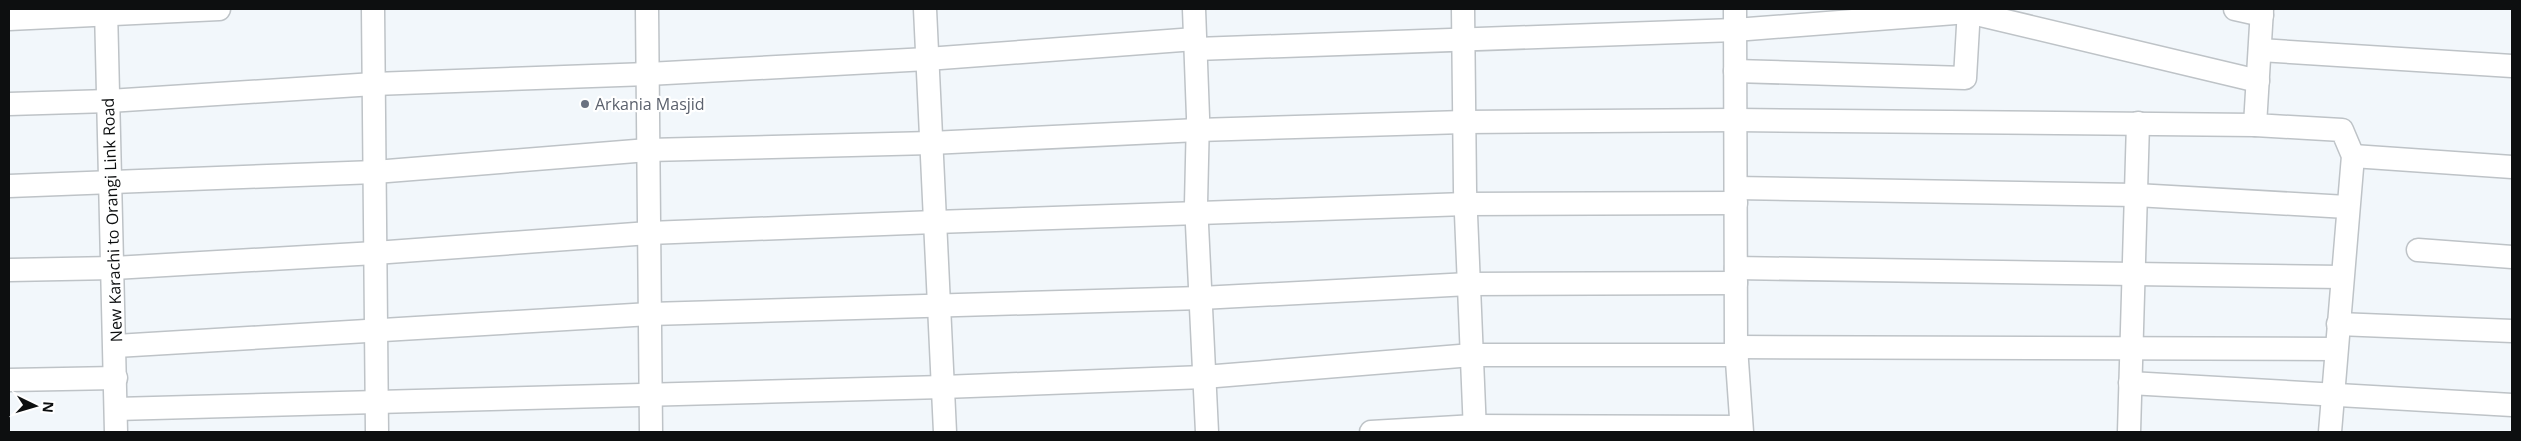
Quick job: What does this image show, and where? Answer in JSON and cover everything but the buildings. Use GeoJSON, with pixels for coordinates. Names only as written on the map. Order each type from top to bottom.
{"type":"FeatureCollection","features":[{"type":"Feature","properties":{"kind":"street"},"geometry":{"type":"LineString","coordinates":[[9,19],[106,11],[219,9]]}},
{"type":"Feature","properties":{"kind":"street"},"geometry":{"type":"LineString","coordinates":[[373,9],[377,432]]}},
{"type":"Feature","properties":{"kind":"street"},"geometry":{"type":"LineString","coordinates":[[647,9],[651,432]]}},
{"type":"Feature","properties":{"kind":"street"},"geometry":{"type":"LineString","coordinates":[[925,9],[945,432]]}},
{"type":"Feature","properties":{"kind":"street"},"geometry":{"type":"LineString","coordinates":[[1194,9],[1198,130],[1196,214],[1207,432]]}},
{"type":"Feature","properties":{"kind":"street"},"geometry":{"type":"LineString","coordinates":[[1463,9],[1466,204],[1475,429]]}},
{"type":"Feature","properties":{"kind":"street"},"geometry":{"type":"LineString","coordinates":[[2235,9],[2262,12],[2255,125]]}},
{"type":"Feature","properties":{"kind":"street"},"geometry":{"type":"LineString","coordinates":[[1736,71],[1965,78],[1968,10]]}},
{"type":"Feature","properties":{"kind":"street"},"geometry":{"type":"LineString","coordinates":[[9,104],[374,84],[648,74],[1195,44],[1464,38],[1735,19],[1968,10],[2258,81]]}},
{"type":"Feature","properties":{"kind":"street","name":"New Karachi to Orangi Link Road"},"geometry":{"type":"LineString","coordinates":[[106,11],[116,346],[116,432]]}},
{"type":"Feature","properties":{"kind":"street"},"geometry":{"type":"LineString","coordinates":[[1372,432],[1475,429],[1741,430],[1737,351],[1735,19]]}},
{"type":"Feature","properties":{"kind":"street"},"geometry":{"type":"LineString","coordinates":[[2260,50],[2512,66]]}},
{"type":"Feature","properties":{"kind":"street"},"geometry":{"type":"LineString","coordinates":[[9,186],[375,172],[648,150],[931,143],[1198,130],[1464,122],[1736,120],[2255,125],[2342,130],[2353,156],[2347,207],[2330,432]]}},
{"type":"Feature","properties":{"kind":"street"},"geometry":{"type":"LineString","coordinates":[[2129,432],[2138,124]]}},
{"type":"Feature","properties":{"kind":"street"},"geometry":{"type":"LineString","coordinates":[[2353,156],[2512,167]]}},
{"type":"Feature","properties":{"kind":"street"},"geometry":{"type":"LineString","coordinates":[[9,270],[114,268],[375,253],[649,233],[1736,196],[2136,195],[2347,207]]}},
{"type":"Feature","properties":{"kind":"street"},"geometry":{"type":"LineString","coordinates":[[2418,250],[2512,257]]}},
{"type":"Feature","properties":{"kind":"street"},"geometry":{"type":"LineString","coordinates":[[116,346],[376,332],[650,314],[1200,298],[1469,284],[1736,275],[2133,274],[2342,277]]}},
{"type":"Feature","properties":{"kind":"street"},"geometry":{"type":"LineString","coordinates":[[2338,324],[2512,331]]}},
{"type":"Feature","properties":{"kind":"street"},"geometry":{"type":"LineString","coordinates":[[116,409],[377,404],[1204,377],[1472,355],[2131,348],[2336,350]]}},
{"type":"Feature","properties":{"kind":"street"},"geometry":{"type":"LineString","coordinates":[[9,380],[116,378]]}},
{"type":"Feature","properties":{"kind":"street"},"geometry":{"type":"LineString","coordinates":[[2130,383],[2512,406]]}},
{"type":"Feature","properties":{"kind":"place","name":"Arkania Masjid"},"geometry":{"type":"Point","coordinates":[585,104]}}]}
